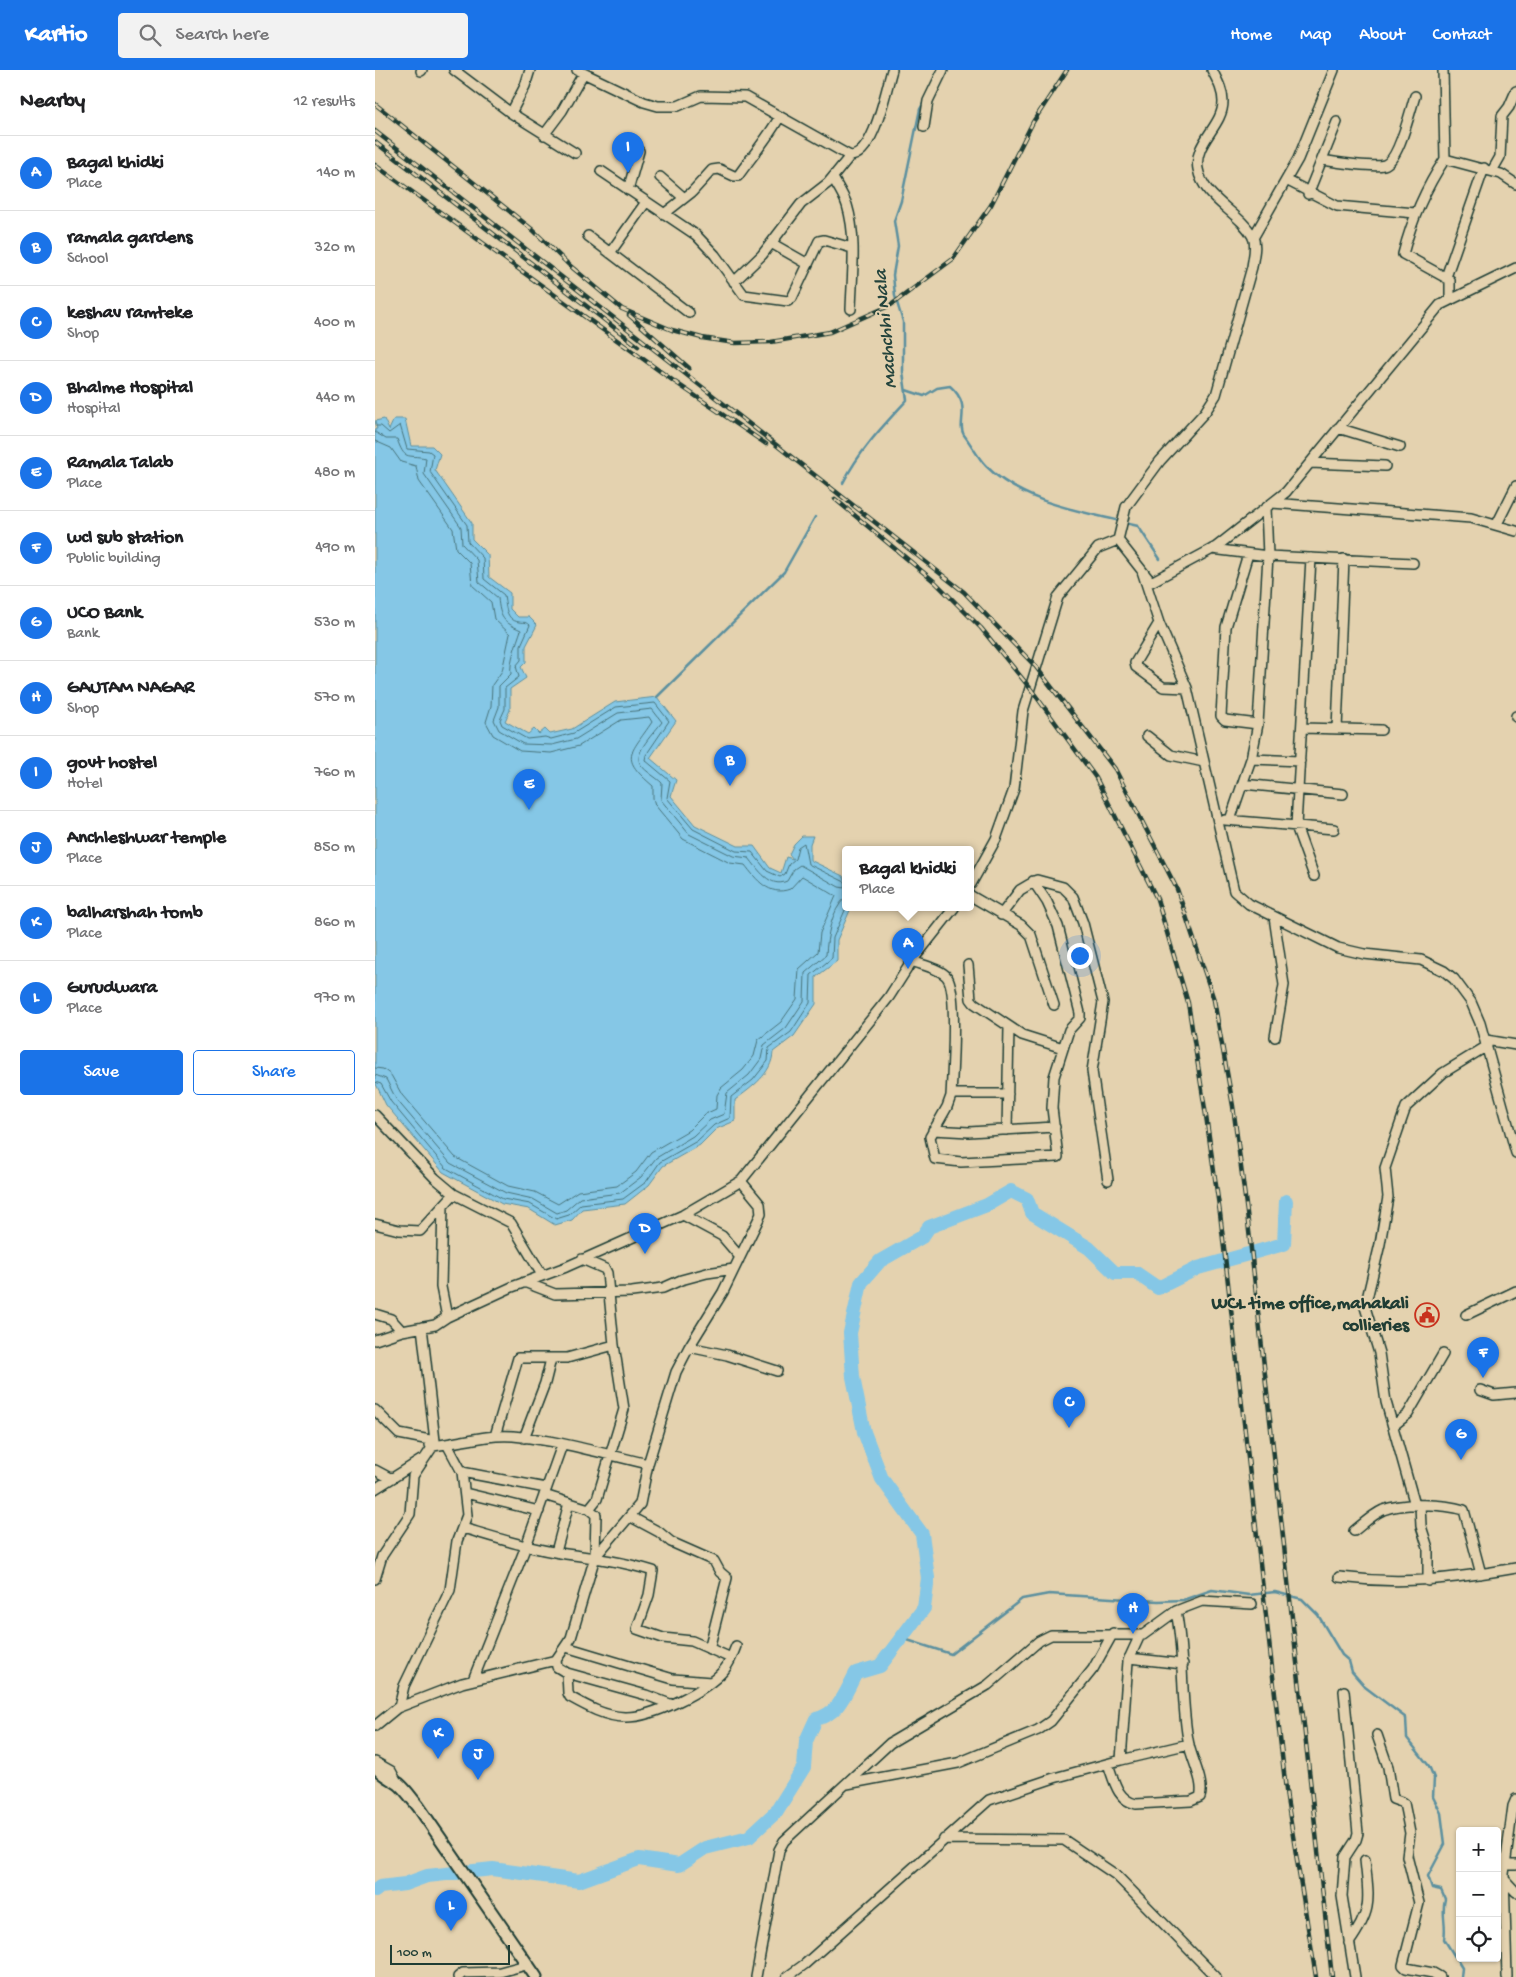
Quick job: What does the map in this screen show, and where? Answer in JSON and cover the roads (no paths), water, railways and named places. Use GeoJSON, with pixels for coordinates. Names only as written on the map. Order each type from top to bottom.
{"type":"FeatureCollection","features":[{"type":"Feature","properties":{"kind":"main road"},"geometry":{"type":"LineString","coordinates":[[376,1765],[385,1778],[398,1784],[436,1832],[487,1905],[528,1970],[537,1977]]}},
{"type":"Feature","properties":{"kind":"street"},"geometry":{"type":"LineString","coordinates":[[454,70],[511,113],[575,153]]}},
{"type":"Feature","properties":{"kind":"street"},"geometry":{"type":"LineString","coordinates":[[511,113],[525,86],[529,70]]}},
{"type":"Feature","properties":{"kind":"street"},"geometry":{"type":"LineString","coordinates":[[734,282],[771,243],[805,199],[833,178],[851,156],[860,154],[865,149],[873,134],[891,70]]}},
{"type":"Feature","properties":{"kind":"street"},"geometry":{"type":"LineString","coordinates":[[925,127],[928,101],[943,70]]}},
{"type":"Feature","properties":{"kind":"street"},"geometry":{"type":"LineString","coordinates":[[1212,70],[1222,90],[1222,111],[1203,145],[1198,169],[1201,179],[1216,199],[1253,238],[1255,250],[1252,267],[1216,395],[1205,412],[1160,462],[1126,507],[1119,540],[1151,582],[1212,549],[1286,492],[1440,305],[1516,268]]}},
{"type":"Feature","properties":{"kind":"street"},"geometry":{"type":"LineString","coordinates":[[1253,238],[1298,159],[1334,70]]}},
{"type":"Feature","properties":{"kind":"street"},"geometry":{"type":"LineString","coordinates":[[1443,70],[1445,159],[1429,184],[1415,213],[1403,254],[1450,280],[1451,300]]}},
{"type":"Feature","properties":{"kind":"street"},"geometry":{"type":"LineString","coordinates":[[544,135],[562,112],[580,72],[651,104],[671,107],[697,97],[736,96],[750,99],[779,118],[851,156]]}},
{"type":"Feature","properties":{"kind":"street"},"geometry":{"type":"LineString","coordinates":[[1446,278],[1488,170],[1500,157],[1503,116],[1509,108],[1516,91]]}},
{"type":"Feature","properties":{"kind":"street"},"geometry":{"type":"LineString","coordinates":[[1322,160],[1379,166],[1390,162],[1397,152],[1415,96]]}},
{"type":"Feature","properties":{"kind":"street"},"geometry":{"type":"LineString","coordinates":[[664,214],[683,197],[692,192],[715,169],[738,176],[757,149],[765,142],[779,118]]}},
{"type":"Feature","properties":{"kind":"street"},"geometry":{"type":"LineString","coordinates":[[1309,194],[1337,122]]}},
{"type":"Feature","properties":{"kind":"street"},"geometry":{"type":"LineString","coordinates":[[627,190],[639,151]]}},
{"type":"Feature","properties":{"kind":"street"},"geometry":{"type":"LineString","coordinates":[[1445,159],[1488,170],[1516,184]]}},
{"type":"Feature","properties":{"kind":"street"},"geometry":{"type":"LineString","coordinates":[[601,172],[706,245],[741,292],[749,297],[788,301],[792,298],[821,240],[852,248]]}},
{"type":"Feature","properties":{"kind":"street"},"geometry":{"type":"LineString","coordinates":[[660,177],[683,197]]}},
{"type":"Feature","properties":{"kind":"street"},"geometry":{"type":"LineString","coordinates":[[833,178],[848,208],[852,248],[851,309]]}},
{"type":"Feature","properties":{"kind":"street"},"geometry":{"type":"LineString","coordinates":[[1286,180],[1330,204],[1345,208],[1415,213]]}},
{"type":"Feature","properties":{"kind":"street"},"geometry":{"type":"LineString","coordinates":[[610,253],[646,202]]}},
{"type":"Feature","properties":{"kind":"street"},"geometry":{"type":"LineString","coordinates":[[588,236],[689,313]]}},
{"type":"Feature","properties":{"kind":"street"},"geometry":{"type":"LineString","coordinates":[[771,243],[808,264]]}},
{"type":"Feature","properties":{"kind":"street"},"geometry":{"type":"LineString","coordinates":[[1338,428],[1400,447]]}},
{"type":"Feature","properties":{"kind":"street"},"geometry":{"type":"LineString","coordinates":[[1310,463],[1385,466]]}},
{"type":"Feature","properties":{"kind":"street"},"geometry":{"type":"LineString","coordinates":[[1497,524],[1516,486]]}},
{"type":"Feature","properties":{"kind":"street"},"geometry":{"type":"LineString","coordinates":[[1269,506],[1471,518],[1516,531]]}},
{"type":"Feature","properties":{"kind":"street"},"geometry":{"type":"LineString","coordinates":[[1230,820],[1251,758],[1258,724],[1268,556],[1269,506]]}},
{"type":"Feature","properties":{"kind":"street"},"geometry":{"type":"LineString","coordinates":[[974,878],[995,839],[1014,789],[1023,710],[1058,597],[1098,548],[1119,540]]}},
{"type":"Feature","properties":{"kind":"street"},"geometry":{"type":"LineString","coordinates":[[1212,549],[1268,556],[1413,562]]}},
{"type":"Feature","properties":{"kind":"street"},"geometry":{"type":"LineString","coordinates":[[1248,554],[1226,627],[1221,716],[1225,720],[1258,724]]}},
{"type":"Feature","properties":{"kind":"street"},"geometry":{"type":"LineString","coordinates":[[1311,558],[1296,826],[1314,876]]}},
{"type":"Feature","properties":{"kind":"street"},"geometry":{"type":"LineString","coordinates":[[1337,729],[1343,559]]}},
{"type":"Feature","properties":{"kind":"street"},"geometry":{"type":"LineString","coordinates":[[1142,571],[1159,623],[1187,688],[1216,819],[1235,891],[1243,900],[1321,941],[1351,952],[1411,958],[1439,968],[1464,990],[1471,1002],[1487,1043],[1516,1153]]}},
{"type":"Feature","properties":{"kind":"street"},"geometry":{"type":"LineString","coordinates":[[1159,623],[1135,663],[1136,667],[1163,687],[1187,688]]}},
{"type":"Feature","properties":{"kind":"street"},"geometry":{"type":"LineString","coordinates":[[1302,728],[1381,730]]}},
{"type":"Feature","properties":{"kind":"street"},"geometry":{"type":"LineString","coordinates":[[1147,736],[1171,755],[1204,762]]}},
{"type":"Feature","properties":{"kind":"street"},"geometry":{"type":"LineString","coordinates":[[1251,758],[1300,761]]}},
{"type":"Feature","properties":{"kind":"street"},"geometry":{"type":"LineString","coordinates":[[1243,784],[1343,794]]}},
{"type":"Feature","properties":{"kind":"street"},"geometry":{"type":"LineString","coordinates":[[1216,819],[1334,829]]}},
{"type":"Feature","properties":{"kind":"street"},"geometry":{"type":"LineString","coordinates":[[1001,914],[1017,893],[1033,882],[1040,880],[1063,887],[1073,896],[1093,961],[1103,1008],[1093,1059],[1092,1079],[1105,1147],[1108,1180]]}},
{"type":"Feature","properties":{"kind":"street"},"geometry":{"type":"LineString","coordinates":[[912,961],[944,974],[950,982],[953,1022],[951,1094],[947,1107],[930,1137],[935,1159],[961,1162],[1057,1157],[1059,1155],[1055,1127],[1053,1080],[1070,1027],[1079,1020],[1081,1013],[1058,926],[1047,902],[1033,882]]}},
{"type":"Feature","properties":{"kind":"street"},"geometry":{"type":"LineString","coordinates":[[974,898],[1021,925],[1033,938],[1054,1005]]}},
{"type":"Feature","properties":{"kind":"street"},"geometry":{"type":"LineString","coordinates":[[375,1340],[402,1331],[435,1325],[447,1317],[525,1282],[683,1214],[741,1180],[889,997],[912,961],[952,911]]}},
{"type":"Feature","properties":{"kind":"street"},"geometry":{"type":"LineString","coordinates":[[1274,917],[1285,985],[1275,1037]]}},
{"type":"Feature","properties":{"kind":"street"},"geometry":{"type":"LineString","coordinates":[[968,965],[972,1002],[1022,1035],[1063,1048]]}},
{"type":"Feature","properties":{"kind":"street"},"geometry":{"type":"LineString","coordinates":[[1007,1130],[1009,1027]]}},
{"type":"Feature","properties":{"kind":"street"},"geometry":{"type":"LineString","coordinates":[[1428,1581],[1429,1548],[1421,1526],[1417,1505],[1385,1397],[1379,1353],[1365,1307],[1388,1197],[1385,1168],[1406,1107],[1443,1073],[1487,1043],[1516,1045]]}},
{"type":"Feature","properties":{"kind":"street"},"geometry":{"type":"LineString","coordinates":[[951,1094],[1008,1094]]}},
{"type":"Feature","properties":{"kind":"street"},"geometry":{"type":"LineString","coordinates":[[375,1114],[435,1178],[454,1194],[511,1223],[543,1275]]}},
{"type":"Feature","properties":{"kind":"street"},"geometry":{"type":"LineString","coordinates":[[933,1130],[1007,1130],[1055,1127]]}},
{"type":"Feature","properties":{"kind":"street"},"geometry":{"type":"LineString","coordinates":[[595,1557],[631,1517],[640,1504],[648,1464],[667,1397],[689,1347],[723,1292],[759,1219],[760,1204],[741,1180]]}},
{"type":"Feature","properties":{"kind":"street"},"geometry":{"type":"LineString","coordinates":[[375,1224],[393,1229],[420,1230],[454,1194]]}},
{"type":"Feature","properties":{"kind":"street"},"geometry":{"type":"LineString","coordinates":[[443,1206],[441,1287],[447,1317]]}},
{"type":"Feature","properties":{"kind":"street"},"geometry":{"type":"LineString","coordinates":[[683,1214],[722,1236],[740,1257]]}},
{"type":"Feature","properties":{"kind":"street"},"geometry":{"type":"LineString","coordinates":[[582,1259],[606,1271],[610,1293],[614,1345],[624,1409],[597,1499],[589,1509]]}},
{"type":"Feature","properties":{"kind":"street"},"geometry":{"type":"LineString","coordinates":[[525,1282],[555,1294],[610,1293],[663,1288],[703,1274],[734,1269]]}},
{"type":"Feature","properties":{"kind":"street"},"geometry":{"type":"LineString","coordinates":[[1466,1315],[1516,1291]]}},
{"type":"Feature","properties":{"kind":"street"},"geometry":{"type":"LineString","coordinates":[[375,1314],[391,1319],[402,1331]]}},
{"type":"Feature","properties":{"kind":"street"},"geometry":{"type":"LineString","coordinates":[[375,1576],[382,1556],[410,1514],[413,1476],[432,1444],[422,1327]]}},
{"type":"Feature","properties":{"kind":"street"},"geometry":{"type":"LineString","coordinates":[[495,1436],[518,1358],[551,1359],[577,1357],[614,1345]]}},
{"type":"Feature","properties":{"kind":"street"},"geometry":{"type":"LineString","coordinates":[[689,1347],[727,1355],[777,1371]]}},
{"type":"Feature","properties":{"kind":"street"},"geometry":{"type":"LineString","coordinates":[[1393,1426],[1407,1414],[1443,1354]]}},
{"type":"Feature","properties":{"kind":"street"},"geometry":{"type":"LineString","coordinates":[[524,1438],[545,1384],[551,1359]]}},
{"type":"Feature","properties":{"kind":"street"},"geometry":{"type":"LineString","coordinates":[[1480,1390],[1494,1395],[1516,1393]]}},
{"type":"Feature","properties":{"kind":"street"},"geometry":{"type":"LineString","coordinates":[[375,1410],[399,1434],[432,1444],[447,1444],[495,1436],[524,1438],[648,1464]]}},
{"type":"Feature","properties":{"kind":"street"},"geometry":{"type":"LineString","coordinates":[[375,1489],[420,1461],[432,1444]]}},
{"type":"Feature","properties":{"kind":"street"},"geometry":{"type":"LineString","coordinates":[[399,1707],[404,1686],[450,1590],[457,1544],[467,1515],[462,1472],[447,1444]]}},
{"type":"Feature","properties":{"kind":"street"},"geometry":{"type":"LineString","coordinates":[[473,1680],[526,1546],[562,1445]]}},
{"type":"Feature","properties":{"kind":"street"},"geometry":{"type":"LineString","coordinates":[[375,1470],[390,1478]]}},
{"type":"Feature","properties":{"kind":"street"},"geometry":{"type":"LineString","coordinates":[[375,1726],[399,1707],[473,1680],[556,1660],[571,1638],[595,1557],[596,1515],[589,1509],[569,1503],[545,1492],[462,1472]]}},
{"type":"Feature","properties":{"kind":"street"},"geometry":{"type":"LineString","coordinates":[[465,1493],[539,1511]]}},
{"type":"Feature","properties":{"kind":"street"},"geometry":{"type":"LineString","coordinates":[[556,1552],[569,1503]]}},
{"type":"Feature","properties":{"kind":"street"},"geometry":{"type":"LineString","coordinates":[[1354,1531],[1384,1510],[1417,1505],[1465,1510],[1481,1574]]}},
{"type":"Feature","properties":{"kind":"street"},"geometry":{"type":"LineString","coordinates":[[631,1517],[659,1532],[671,1542],[715,1561],[720,1572],[727,1578],[709,1648]]}},
{"type":"Feature","properties":{"kind":"street"},"geometry":{"type":"LineString","coordinates":[[463,1528],[526,1546],[595,1557],[654,1572],[638,1629],[671,1639],[688,1640],[731,1658]]}},
{"type":"Feature","properties":{"kind":"street"},"geometry":{"type":"LineString","coordinates":[[1339,1577],[1379,1582],[1428,1581],[1516,1568]]}},
{"type":"Feature","properties":{"kind":"street"},"geometry":{"type":"LineString","coordinates":[[756,1977],[781,1844],[890,1743],[988,1685],[1045,1637],[1059,1634],[1140,1635],[1145,1634],[1175,1611],[1202,1601],[1252,1604]]}},
{"type":"Feature","properties":{"kind":"street"},"geometry":{"type":"LineString","coordinates":[[1108,1764],[1118,1791],[1128,1802],[1136,1804],[1196,1800],[1201,1793],[1189,1744],[1181,1639],[1175,1611]]}},
{"type":"Feature","properties":{"kind":"street"},"geometry":{"type":"LineString","coordinates":[[847,1784],[958,1763],[1038,1730],[1051,1721],[1093,1670],[1113,1634]]}},
{"type":"Feature","properties":{"kind":"street"},"geometry":{"type":"LineString","coordinates":[[1121,1760],[1129,1658],[1140,1635]]}},
{"type":"Feature","properties":{"kind":"street"},"geometry":{"type":"LineString","coordinates":[[567,1673],[570,1698],[603,1714],[624,1717],[641,1716],[670,1704],[711,1682],[725,1669],[736,1646]]}},
{"type":"Feature","properties":{"kind":"street"},"geometry":{"type":"LineString","coordinates":[[565,1647],[673,1679],[711,1682]]}},
{"type":"Feature","properties":{"kind":"street"},"geometry":{"type":"LineString","coordinates":[[1129,1658],[1183,1664]]}},
{"type":"Feature","properties":{"kind":"street"},"geometry":{"type":"LineString","coordinates":[[556,1660],[557,1667],[567,1673],[641,1693],[670,1704]]}},
{"type":"Feature","properties":{"kind":"street"},"geometry":{"type":"LineString","coordinates":[[1344,1691],[1358,1834],[1344,1860],[1341,1900],[1355,1977]]}},
{"type":"Feature","properties":{"kind":"street"},"geometry":{"type":"LineString","coordinates":[[1377,1735],[1388,1768],[1393,1798],[1403,1803],[1410,1834],[1407,1856],[1419,1903],[1403,1965],[1405,1968],[1440,1977]]}},
{"type":"Feature","properties":{"kind":"street"},"geometry":{"type":"LineString","coordinates":[[787,1977],[826,1946],[989,1800],[1054,1778],[1189,1744]]}},
{"type":"Feature","properties":{"kind":"street"},"geometry":{"type":"LineString","coordinates":[[1507,1977],[1504,1879],[1513,1806],[1516,1799]]}},
{"type":"Feature","properties":{"kind":"street"},"geometry":{"type":"LineString","coordinates":[[944,1839],[1064,1840],[1116,1875],[1216,1977]]}},
{"type":"Feature","properties":{"kind":"street"},"geometry":{"type":"LineString","coordinates":[[1349,1943],[1361,1925],[1369,1907],[1365,1860]]}},
{"type":"Feature","properties":{"kind":"street"},"geometry":{"type":"LineString","coordinates":[[1505,1866],[1516,1865]]}},
{"type":"Feature","properties":{"kind":"street"},"geometry":{"type":"LineString","coordinates":[[1504,1879],[1516,1892]]}},
{"type":"Feature","properties":{"kind":"street"},"geometry":{"type":"LineString","coordinates":[[458,1977],[463,1973],[528,1970]]}},
{"type":"Feature","properties":{"kind":"water"},"geometry":{"type":"Polygon","coordinates":[[[384,419],[389,430],[394,419],[405,419],[411,446],[432,446],[440,454],[435,470],[472,523],[472,539],[488,555],[489,577],[510,593],[510,609],[518,617],[529,617],[537,625],[526,646],[526,662],[521,667],[526,678],[510,689],[510,710],[505,721],[528,734],[534,729],[539,734],[545,729],[550,734],[572,729],[615,702],[657,697],[676,721],[650,758],[676,780],[671,796],[695,825],[738,846],[754,846],[770,868],[781,873],[786,857],[793,859],[789,854],[794,844],[802,836],[813,836],[810,844],[810,860],[842,876],[842,911],[850,911],[837,940],[837,961],[816,977],[816,1004],[794,1036],[773,1052],[772,1060],[765,1073],[754,1085],[735,1100],[735,1121],[716,1129],[700,1145],[663,1166],[649,1185],[625,1204],[582,1209],[572,1220],[555,1225],[529,1209],[502,1204],[443,1172],[386,1105],[375,1082],[375,429],[377,429],[375,421],[384,419]]]}},
{"type":"Feature","properties":{"kind":"waterway","name":"Machchhi Nala"},"geometry":{"type":"LineString","coordinates":[[843,483],[849,471],[880,429],[907,400],[903,372],[903,322],[895,296],[893,275],[898,246],[894,221],[901,201],[920,109],[924,102]]}},
{"type":"Feature","properties":{"kind":"waterway"},"geometry":{"type":"LineString","coordinates":[[906,390],[924,396],[937,388],[950,386],[961,400],[963,414],[962,430],[964,435],[986,466],[1015,488],[1067,508],[1120,521]]}},
{"type":"Feature","properties":{"kind":"waterway","name":"Machchhi Nala"},"geometry":{"type":"LineString","coordinates":[[657,697],[784,572],[815,517]]}},
{"type":"Feature","properties":{"kind":"waterway"},"geometry":{"type":"LineString","coordinates":[[1125,523],[1138,526],[1160,559]]}},
{"type":"Feature","properties":{"kind":"waterway"},"geometry":{"type":"LineString","coordinates":[[375,1891],[380,1887],[405,1884],[427,1876],[493,1869],[579,1881],[639,1859],[679,1865],[705,1848],[749,1837],[776,1812],[804,1767],[806,1741],[816,1719],[831,1712],[836,1707],[845,1695],[856,1673],[880,1666],[924,1608],[928,1578],[922,1534],[882,1479],[864,1432],[853,1377],[850,1333],[861,1283],[880,1261],[922,1237],[929,1227],[987,1205],[1011,1191],[1027,1199],[1032,1213],[1089,1248],[1115,1273],[1136,1273],[1158,1288],[1198,1268],[1284,1244],[1286,1201]]}},
{"type":"Feature","properties":{"kind":"waterway"},"geometry":{"type":"LineString","coordinates":[[901,1638],[951,1654],[1022,1599],[1049,1594],[1158,1601],[1183,1600],[1212,1590],[1249,1595],[1275,1592],[1302,1599],[1318,1615],[1342,1655],[1349,1661],[1352,1672],[1365,1687],[1406,1718],[1407,1738],[1429,1766],[1434,1778],[1433,1797],[1441,1813],[1445,1844],[1428,1876],[1432,1888],[1441,1890],[1445,1899],[1444,1939],[1462,1968],[1461,1977]]}},
{"type":"Feature","properties":{"kind":"railway"},"geometry":{"type":"LineString","coordinates":[[375,104],[533,230],[568,264],[622,309],[672,330],[702,338],[735,343],[771,342],[830,332],[891,305],[953,259],[991,205],[1033,122],[1067,70]]}},
{"type":"Feature","properties":{"kind":"railway"},"geometry":{"type":"LineString","coordinates":[[375,131],[964,592],[1036,667],[1115,769],[1177,889],[1214,1000],[1233,1106],[1247,1213],[1332,1977]]}},
{"type":"Feature","properties":{"kind":"railway"},"geometry":{"type":"LineString","coordinates":[[375,142],[638,346]]}},
{"type":"Feature","properties":{"kind":"railway"},"geometry":{"type":"LineString","coordinates":[[375,165],[675,382],[766,444]]}},
{"type":"Feature","properties":{"kind":"railway"},"geometry":{"type":"LineString","coordinates":[[629,315],[689,368]]}},
{"type":"Feature","properties":{"kind":"railway"},"geometry":{"type":"LineString","coordinates":[[835,499],[935,582],[981,628],[1030,688],[1096,778],[1157,899],[1188,1003],[1205,1109],[1220,1213],[1287,1799],[1316,1977]]}},
{"type":"Feature","properties":{"kind":"place","name":"govt hostel"},"geometry":{"type":"Point","coordinates":[628,173]}},
{"type":"Feature","properties":{"kind":"place","name":"ramala gardens"},"geometry":{"type":"Point","coordinates":[730,786]}},
{"type":"Feature","properties":{"kind":"place","name":"Ramala Talab"},"geometry":{"type":"Point","coordinates":[529,810]}},
{"type":"Feature","properties":{"kind":"place","name":"Bagal khidki"},"geometry":{"type":"Point","coordinates":[908,969]}},
{"type":"Feature","properties":{"kind":"place","name":"Bhalme Hospital"},"geometry":{"type":"Point","coordinates":[645,1254]}},
{"type":"Feature","properties":{"kind":"place","name":"WCL time office,mahakali collieries"},"geometry":{"type":"Point","coordinates":[1427,1315]}},
{"type":"Feature","properties":{"kind":"place","name":"wcl sub station"},"geometry":{"type":"Point","coordinates":[1483,1378]}},
{"type":"Feature","properties":{"kind":"place","name":"keshav ramteke"},"geometry":{"type":"Point","coordinates":[1069,1428]}},
{"type":"Feature","properties":{"kind":"place","name":"UCO Bank"},"geometry":{"type":"Point","coordinates":[1461,1460]}},
{"type":"Feature","properties":{"kind":"place","name":"GAUTAM NAGAR"},"geometry":{"type":"Point","coordinates":[1133,1634]}},
{"type":"Feature","properties":{"kind":"place","name":"balharshah tomb"},"geometry":{"type":"Point","coordinates":[438,1759]}},
{"type":"Feature","properties":{"kind":"place","name":"Anchleshwar temple"},"geometry":{"type":"Point","coordinates":[478,1780]}},
{"type":"Feature","properties":{"kind":"place","name":"Gurudwara"},"geometry":{"type":"Point","coordinates":[451,1931]}}]}
